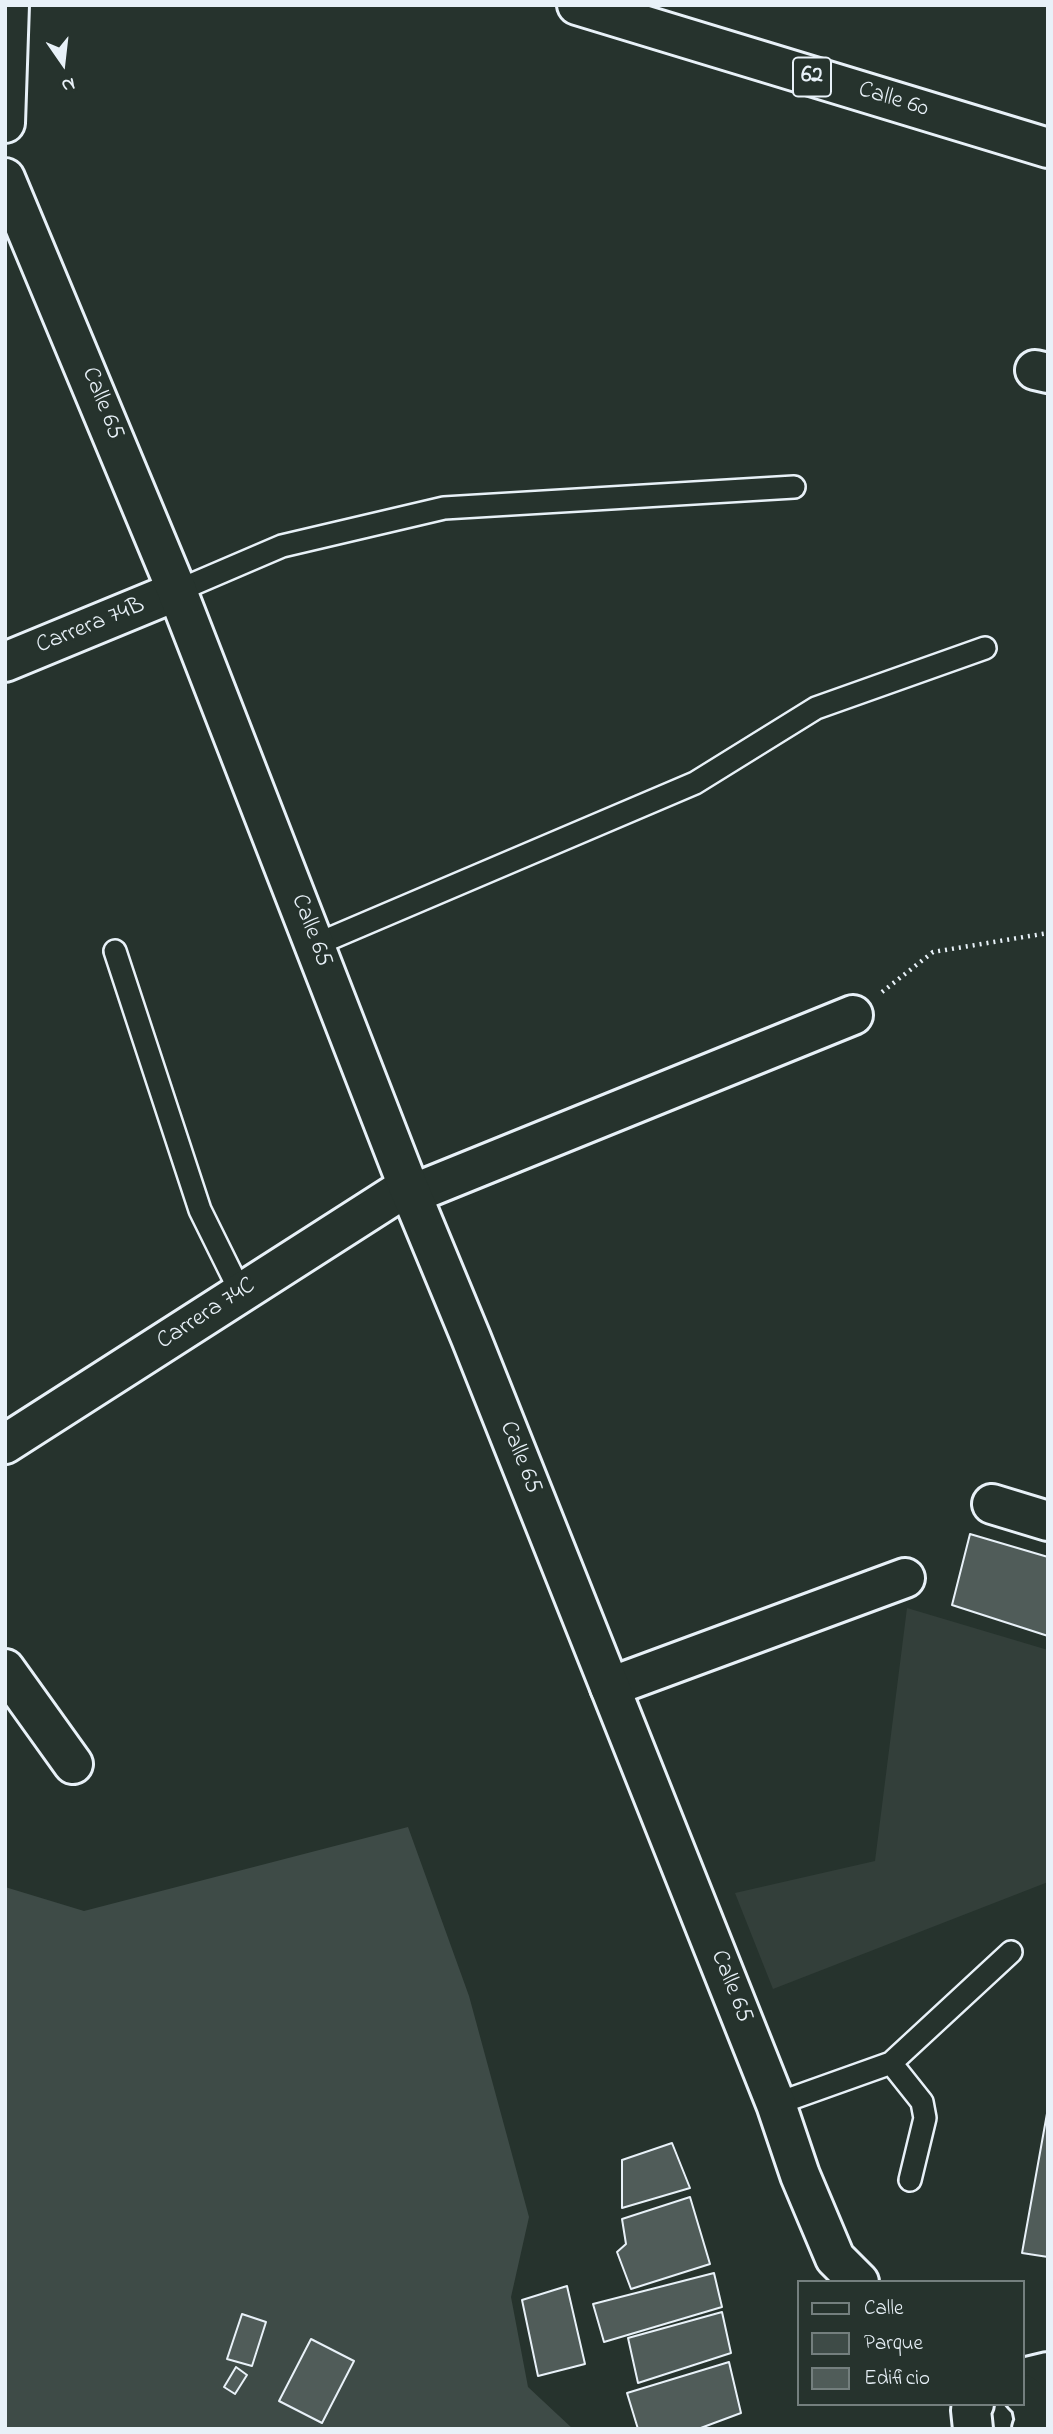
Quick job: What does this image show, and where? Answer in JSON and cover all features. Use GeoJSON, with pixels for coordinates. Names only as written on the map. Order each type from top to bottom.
{"type":"FeatureCollection","features":[{"type":"Feature","properties":{"kind":"main road"},"geometry":{"type":"LineString","coordinates":[[5,124],[9,5]]}},
{"type":"Feature","properties":{"kind":"main road","name":"Calle 60"},"geometry":{"type":"LineString","coordinates":[[577,5],[1048,148]]}},
{"type":"Feature","properties":{"kind":"main road","name":"Calle 65"},"geometry":{"type":"LineString","coordinates":[[5,178],[177,592],[410,1190],[776,2104],[800,2175],[835,2258],[857,2280]]}},
{"type":"Feature","properties":{"kind":"main road","name":"Carrera 74B"},"geometry":{"type":"LineString","coordinates":[[5,662],[177,592]]}},
{"type":"Feature","properties":{"kind":"main road","name":"Carrera 74C"},"geometry":{"type":"LineString","coordinates":[[5,1444],[241,1293],[410,1190],[853,1015]]}},
{"type":"Feature","properties":{"kind":"main road"},"geometry":{"type":"LineString","coordinates":[[992,1504],[1048,1521]]}},
{"type":"Feature","properties":{"kind":"main road"},"geometry":{"type":"LineString","coordinates":[[610,1686],[905,1578]]}},
{"type":"Feature","properties":{"kind":"main road"},"geometry":{"type":"LineString","coordinates":[[5,1669],[73,1764]]}},
{"type":"Feature","properties":{"kind":"main road"},"geometry":{"type":"LineString","coordinates":[[1025,2378],[1048,2372]]}},
{"type":"Feature","properties":{"kind":"lane"},"geometry":{"type":"LineString","coordinates":[[177,592],[282,546],[444,508],[794,487]]}},
{"type":"Feature","properties":{"kind":"lane"},"geometry":{"type":"LineString","coordinates":[[315,945],[695,783],[816,708],[985,648]]}},
{"type":"Feature","properties":{"kind":"lane"},"geometry":{"type":"LineString","coordinates":[[115,951],[200,1210],[241,1293]]}},
{"type":"Feature","properties":{"kind":"lane"},"geometry":{"type":"LineString","coordinates":[[776,2104],[891,2063],[1011,1952]]}},
{"type":"Feature","properties":{"kind":"lane"},"geometry":{"type":"LineString","coordinates":[[891,2063],[922,2102],[925,2118],[910,2180]]}},
{"type":"Feature","properties":{"kind":"path"},"geometry":{"type":"LineString","coordinates":[[853,1015],[933,952],[1048,933]]}},
{"type":"Feature","properties":{"kind":"shaded area"},"geometry":{"type":"Polygon","coordinates":[[[907,1608],[1048,1650],[1048,1882],[773,1989],[735,1893],[875,1861],[907,1608]]]}},
{"type":"Feature","properties":{"kind":"green space"},"geometry":{"type":"Polygon","coordinates":[[[408,1827],[469,1996],[529,2217],[511,2297],[528,2387],[573,2429],[5,2429],[5,1887],[84,1911],[408,1827]]]}},
{"type":"Feature","properties":{"kind":"building"},"geometry":{"type":"Polygon","coordinates":[[[970,1534],[1048,1557],[1048,1636],[952,1605],[970,1534]]]}},
{"type":"Feature","properties":{"kind":"building"},"geometry":{"type":"Polygon","coordinates":[[[1048,2108],[1048,2257],[1022,2253],[1048,2108]]]}},
{"type":"Feature","properties":{"kind":"building"},"geometry":{"type":"Polygon","coordinates":[[[672,2143],[690,2188],[622,2208],[622,2160],[672,2143]]]}},
{"type":"Feature","properties":{"kind":"building"},"geometry":{"type":"Polygon","coordinates":[[[690,2197],[710,2264],[631,2289],[617,2252],[626,2244],[622,2219],[690,2197]]]}},
{"type":"Feature","properties":{"kind":"building"},"geometry":{"type":"Polygon","coordinates":[[[714,2273],[722,2307],[604,2342],[593,2304],[714,2273]]]}},
{"type":"Feature","properties":{"kind":"building"},"geometry":{"type":"Polygon","coordinates":[[[567,2286],[585,2364],[538,2376],[522,2300],[567,2286]]]}},
{"type":"Feature","properties":{"kind":"building"},"geometry":{"type":"Polygon","coordinates":[[[722,2312],[731,2353],[638,2383],[628,2338],[722,2312]]]}},
{"type":"Feature","properties":{"kind":"building"},"geometry":{"type":"Polygon","coordinates":[[[242,2314],[266,2322],[252,2366],[227,2359],[242,2314]]]}},
{"type":"Feature","properties":{"kind":"building"},"geometry":{"type":"Polygon","coordinates":[[[311,2339],[354,2361],[322,2423],[279,2401],[311,2339]]]}},
{"type":"Feature","properties":{"kind":"building"},"geometry":{"type":"Polygon","coordinates":[[[729,2362],[741,2413],[698,2429],[638,2429],[627,2393],[729,2362]]]}},
{"type":"Feature","properties":{"kind":"building"},"geometry":{"type":"Polygon","coordinates":[[[236,2367],[247,2375],[235,2394],[224,2387],[236,2367]]]}}]}
